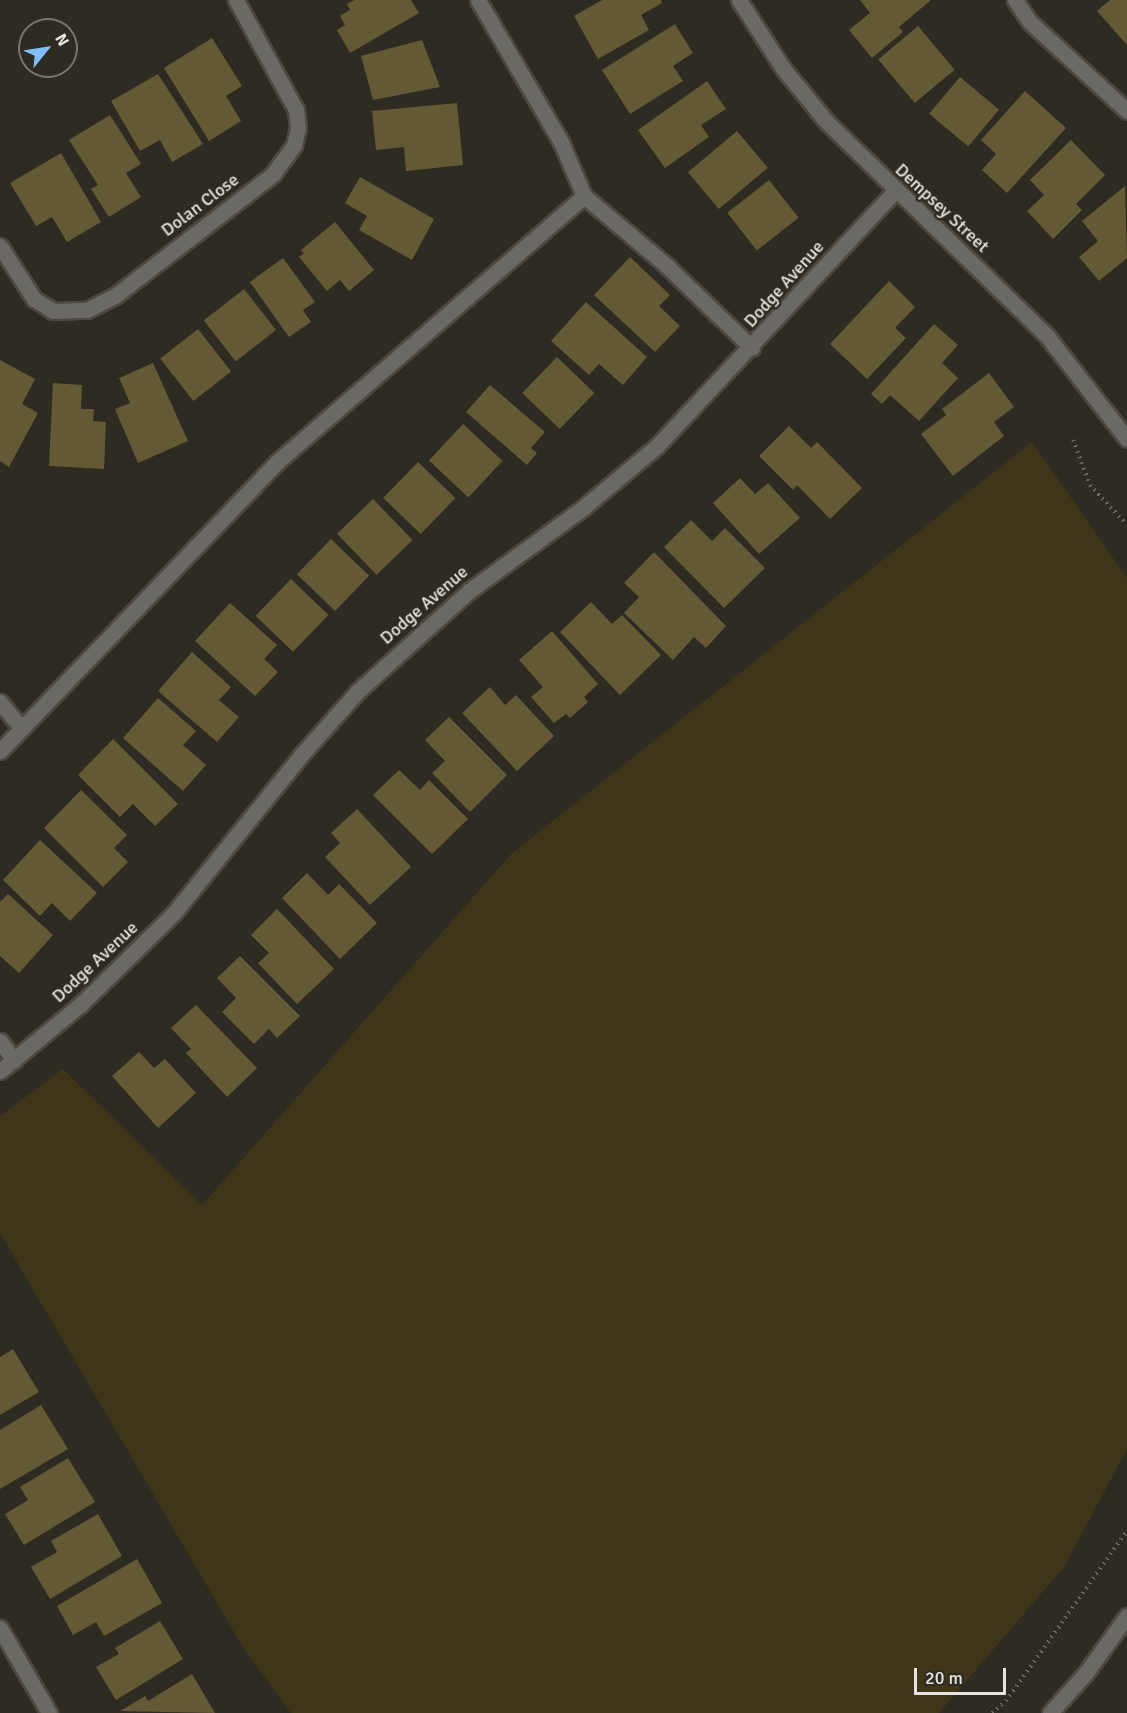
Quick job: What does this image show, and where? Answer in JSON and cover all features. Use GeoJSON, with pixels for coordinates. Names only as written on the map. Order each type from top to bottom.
{"type":"FeatureCollection","features":[{"type":"Feature","properties":{"kind":"street","name":"Dolan Close"},"geometry":{"type":"LineString","coordinates":[[0,246],[34,299],[53,311],[87,310],[116,294],[273,174],[294,145],[298,128],[296,110],[236,0]]}},
{"type":"Feature","properties":{"kind":"street"},"geometry":{"type":"LineString","coordinates":[[478,0],[561,142],[584,196],[667,266],[752,348]]}},
{"type":"Feature","properties":{"kind":"street","name":"Dempsey Street"},"geometry":{"type":"LineString","coordinates":[[739,0],[803,94],[896,191],[1047,336],[1127,439]]}},
{"type":"Feature","properties":{"kind":"street"},"geometry":{"type":"LineString","coordinates":[[1015,0],[1030,22],[1127,111]]}},
{"type":"Feature","properties":{"kind":"street","name":"Dodge Avenue"},"geometry":{"type":"LineString","coordinates":[[0,1071],[90,996],[173,914],[302,754],[381,669],[469,591],[625,474],[752,348],[896,191]]}},
{"type":"Feature","properties":{"kind":"street"},"geometry":{"type":"LineString","coordinates":[[0,751],[277,462],[584,196]]}},
{"type":"Feature","properties":{"kind":"street"},"geometry":{"type":"LineString","coordinates":[[0,702],[21,728]]}},
{"type":"Feature","properties":{"kind":"street"},"geometry":{"type":"LineString","coordinates":[[0,1041],[14,1060]]}},
{"type":"Feature","properties":{"kind":"street"},"geometry":{"type":"LineString","coordinates":[[1050,1713],[1085,1674],[1127,1616]]}},
{"type":"Feature","properties":{"kind":"street"},"geometry":{"type":"LineString","coordinates":[[0,1628],[49,1713]]}},
{"type":"Feature","properties":{"kind":"path"},"geometry":{"type":"LineString","coordinates":[[1073,440],[1090,485],[1127,525]]}},
{"type":"Feature","properties":{"kind":"path"},"geometry":{"type":"LineString","coordinates":[[992,1713],[1006,1701],[1127,1531]]}},
{"type":"Feature","properties":{"kind":"shaded area"},"geometry":{"type":"Polygon","coordinates":[[[1032,442],[1127,578],[1127,1449],[1064,1567],[939,1713],[291,1713],[244,1649],[0,1233],[0,1116],[63,1069],[202,1205],[511,854],[1032,442]]]}},
{"type":"Feature","properties":{"kind":"building"},"geometry":{"type":"Polygon","coordinates":[[[354,0],[411,0],[419,13],[350,53],[337,30],[345,25],[340,16],[350,10],[347,4],[354,0]]]}},
{"type":"Feature","properties":{"kind":"building"},"geometry":{"type":"Polygon","coordinates":[[[602,0],[661,0],[662,3],[641,15],[649,30],[598,59],[574,16],[602,0]]]}},
{"type":"Feature","properties":{"kind":"building"},"geometry":{"type":"Polygon","coordinates":[[[860,0],[931,0],[899,27],[903,32],[872,58],[849,30],[870,13],[860,0]]]}},
{"type":"Feature","properties":{"kind":"building"},"geometry":{"type":"Polygon","coordinates":[[[1110,0],[1127,0],[1127,45],[1097,11],[1110,0]]]}},
{"type":"Feature","properties":{"kind":"building"},"geometry":{"type":"Polygon","coordinates":[[[675,24],[693,53],[673,66],[683,81],[630,114],[602,70],[675,24]]]}},
{"type":"Feature","properties":{"kind":"building"},"geometry":{"type":"Polygon","coordinates":[[[918,26],[955,70],[915,103],[878,59],[918,26]]]}},
{"type":"Feature","properties":{"kind":"building"},"geometry":{"type":"Polygon","coordinates":[[[212,38],[242,86],[226,96],[241,121],[209,141],[164,68],[212,38]]]}},
{"type":"Feature","properties":{"kind":"building"},"geometry":{"type":"Polygon","coordinates":[[[422,40],[440,87],[373,100],[361,56],[422,40]]]}},
{"type":"Feature","properties":{"kind":"building"},"geometry":{"type":"Polygon","coordinates":[[[158,74],[203,144],[172,162],[160,140],[140,151],[111,101],[158,74]]]}},
{"type":"Feature","properties":{"kind":"building"},"geometry":{"type":"Polygon","coordinates":[[[960,77],[999,110],[968,147],[929,114],[960,77]]]}},
{"type":"Feature","properties":{"kind":"building"},"geometry":{"type":"Polygon","coordinates":[[[707,81],[726,109],[701,125],[709,137],[665,168],[638,130],[707,81]]]}},
{"type":"Feature","properties":{"kind":"building"},"geometry":{"type":"Polygon","coordinates":[[[1025,91],[1066,128],[1007,193],[982,170],[996,154],[981,140],[1025,91]]]}},
{"type":"Feature","properties":{"kind":"building"},"geometry":{"type":"Polygon","coordinates":[[[457,103],[463,165],[406,171],[404,147],[376,150],[372,111],[457,103]]]}},
{"type":"Feature","properties":{"kind":"building"},"geometry":{"type":"Polygon","coordinates":[[[110,115],[141,164],[126,173],[141,197],[109,217],[91,189],[98,185],[69,140],[110,115]]]}},
{"type":"Feature","properties":{"kind":"building"},"geometry":{"type":"Polygon","coordinates":[[[737,131],[768,168],[719,209],[688,172],[737,131]]]}},
{"type":"Feature","properties":{"kind":"building"},"geometry":{"type":"Polygon","coordinates":[[[1071,140],[1105,175],[1076,204],[1082,210],[1053,239],[1027,211],[1044,195],[1030,180],[1071,140]]]}},
{"type":"Feature","properties":{"kind":"building"},"geometry":{"type":"Polygon","coordinates":[[[61,153],[101,222],[67,242],[52,217],[36,226],[10,183],[61,153]]]}},
{"type":"Feature","properties":{"kind":"building"},"geometry":{"type":"Polygon","coordinates":[[[360,177],[434,219],[412,260],[359,230],[367,216],[345,203],[360,177]]]}},
{"type":"Feature","properties":{"kind":"building"},"geometry":{"type":"Polygon","coordinates":[[[769,180],[799,218],[757,250],[727,213],[769,180]]]}},
{"type":"Feature","properties":{"kind":"building"},"geometry":{"type":"Polygon","coordinates":[[[1125,186],[1127,258],[1099,281],[1079,257],[1098,241],[1082,221],[1125,186]]]}},
{"type":"Feature","properties":{"kind":"building"},"geometry":{"type":"Polygon","coordinates":[[[335,222],[374,270],[349,291],[340,280],[327,291],[299,257],[304,253],[301,250],[335,222]]]}},
{"type":"Feature","properties":{"kind":"building"},"geometry":{"type":"Polygon","coordinates":[[[630,257],[670,295],[659,306],[680,326],[655,352],[594,295],[630,257]]]}},
{"type":"Feature","properties":{"kind":"building"},"geometry":{"type":"Polygon","coordinates":[[[283,258],[315,302],[303,310],[311,322],[289,337],[250,282],[283,258]]]}},
{"type":"Feature","properties":{"kind":"building"},"geometry":{"type":"Polygon","coordinates":[[[889,281],[915,307],[895,328],[906,338],[867,379],[830,344],[889,281]]]}},
{"type":"Feature","properties":{"kind":"building"},"geometry":{"type":"Polygon","coordinates":[[[244,289],[276,330],[236,361],[204,320],[244,289]]]}},
{"type":"Feature","properties":{"kind":"building"},"geometry":{"type":"Polygon","coordinates":[[[586,302],[647,357],[623,385],[599,364],[589,375],[551,341],[586,302]]]}},
{"type":"Feature","properties":{"kind":"building"},"geometry":{"type":"Polygon","coordinates":[[[934,324],[958,345],[942,363],[958,378],[919,421],[890,395],[882,404],[871,394],[934,324]]]}},
{"type":"Feature","properties":{"kind":"building"},"geometry":{"type":"Polygon","coordinates":[[[198,329],[231,372],[193,401],[160,359],[198,329]]]}},
{"type":"Feature","properties":{"kind":"building"},"geometry":{"type":"Polygon","coordinates":[[[557,357],[594,393],[560,429],[522,393],[557,357]]]}},
{"type":"Feature","properties":{"kind":"building"},"geometry":{"type":"Polygon","coordinates":[[[0,360],[35,379],[22,404],[38,413],[9,467],[0,461],[0,360]]]}},
{"type":"Feature","properties":{"kind":"building"},"geometry":{"type":"Polygon","coordinates":[[[153,363],[188,441],[138,463],[115,409],[130,403],[119,378],[153,363]]]}},
{"type":"Feature","properties":{"kind":"building"},"geometry":{"type":"Polygon","coordinates":[[[989,373],[1014,407],[994,422],[1004,436],[953,476],[921,434],[946,415],[942,409],[989,373]]]}},
{"type":"Feature","properties":{"kind":"building"},"geometry":{"type":"Polygon","coordinates":[[[53,383],[82,385],[81,409],[94,409],[93,421],[106,422],[104,469],[49,466],[53,383]]]}},
{"type":"Feature","properties":{"kind":"building"},"geometry":{"type":"Polygon","coordinates":[[[490,385],[545,432],[531,448],[537,453],[527,465],[466,412],[490,385]]]}},
{"type":"Feature","properties":{"kind":"building"},"geometry":{"type":"Polygon","coordinates":[[[463,424],[502,461],[468,497],[429,461],[463,424]]]}},
{"type":"Feature","properties":{"kind":"building"},"geometry":{"type":"Polygon","coordinates":[[[789,426],[811,448],[817,442],[862,488],[830,519],[797,485],[793,490],[759,456],[789,426]]]}},
{"type":"Feature","properties":{"kind":"building"},"geometry":{"type":"Polygon","coordinates":[[[418,462],[455,498],[421,534],[383,498],[418,462]]]}},
{"type":"Feature","properties":{"kind":"building"},"geometry":{"type":"Polygon","coordinates":[[[740,478],[755,494],[768,483],[800,518],[759,554],[713,503],[740,478]]]}},
{"type":"Feature","properties":{"kind":"building"},"geometry":{"type":"Polygon","coordinates":[[[373,499],[413,540],[377,575],[337,534],[373,499]]]}},
{"type":"Feature","properties":{"kind":"building"},"geometry":{"type":"Polygon","coordinates":[[[691,520],[712,541],[725,528],[765,568],[724,608],[664,547],[691,520]]]}},
{"type":"Feature","properties":{"kind":"building"},"geometry":{"type":"Polygon","coordinates":[[[331,539],[369,576],[335,611],[297,574],[331,539]]]}},
{"type":"Feature","properties":{"kind":"building"},"geometry":{"type":"Polygon","coordinates":[[[654,552],[726,626],[706,648],[694,637],[673,660],[624,613],[639,597],[624,583],[654,552]]]}},
{"type":"Feature","properties":{"kind":"building"},"geometry":{"type":"Polygon","coordinates":[[[291,579],[328,615],[293,652],[256,616],[291,579]]]}},
{"type":"Feature","properties":{"kind":"building"},"geometry":{"type":"Polygon","coordinates":[[[591,602],[612,624],[622,615],[661,655],[620,695],[560,632],[591,602]]]}},
{"type":"Feature","properties":{"kind":"building"},"geometry":{"type":"Polygon","coordinates":[[[230,603],[277,645],[264,659],[278,672],[255,696],[195,641],[230,603]]]}},
{"type":"Feature","properties":{"kind":"building"},"geometry":{"type":"Polygon","coordinates":[[[552,631],[598,684],[584,697],[588,702],[570,718],[566,714],[554,723],[531,697],[543,687],[519,660],[552,631]]]}},
{"type":"Feature","properties":{"kind":"building"},"geometry":{"type":"Polygon","coordinates":[[[192,652],[231,687],[219,700],[239,717],[217,742],[158,691],[192,652]]]}},
{"type":"Feature","properties":{"kind":"building"},"geometry":{"type":"Polygon","coordinates":[[[490,687],[505,705],[516,695],[554,736],[517,771],[462,713],[490,687]]]}},
{"type":"Feature","properties":{"kind":"building"},"geometry":{"type":"Polygon","coordinates":[[[158,698],[196,731],[183,745],[206,765],[183,791],[123,738],[158,698]]]}},
{"type":"Feature","properties":{"kind":"building"},"geometry":{"type":"Polygon","coordinates":[[[449,717],[507,775],[470,812],[432,773],[445,761],[425,740],[449,717]]]}},
{"type":"Feature","properties":{"kind":"building"},"geometry":{"type":"Polygon","coordinates":[[[113,739],[178,804],[155,826],[133,804],[120,817],[78,775],[113,739]]]}},
{"type":"Feature","properties":{"kind":"building"},"geometry":{"type":"Polygon","coordinates":[[[399,770],[420,790],[429,780],[468,819],[432,854],[373,795],[399,770]]]}},
{"type":"Feature","properties":{"kind":"building"},"geometry":{"type":"Polygon","coordinates":[[[81,790],[127,835],[114,848],[128,862],[103,887],[44,828],[81,790]]]}},
{"type":"Feature","properties":{"kind":"building"},"geometry":{"type":"Polygon","coordinates":[[[357,809],[411,867],[370,905],[325,857],[340,843],[331,833],[357,809]]]}},
{"type":"Feature","properties":{"kind":"building"},"geometry":{"type":"Polygon","coordinates":[[[40,840],[97,893],[70,921],[52,903],[40,916],[3,880],[40,840]]]}},
{"type":"Feature","properties":{"kind":"building"},"geometry":{"type":"Polygon","coordinates":[[[307,873],[328,895],[339,884],[377,923],[340,959],[282,898],[307,873]]]}},
{"type":"Feature","properties":{"kind":"building"},"geometry":{"type":"Polygon","coordinates":[[[8,894],[53,935],[19,973],[0,956],[0,902],[8,894]]]}},
{"type":"Feature","properties":{"kind":"building"},"geometry":{"type":"Polygon","coordinates":[[[277,909],[334,969],[297,1004],[258,963],[269,953],[251,935],[277,909]]]}},
{"type":"Feature","properties":{"kind":"building"},"geometry":{"type":"Polygon","coordinates":[[[240,956],[300,1016],[277,1038],[269,1029],[254,1044],[222,1012],[236,998],[217,978],[240,956]]]}},
{"type":"Feature","properties":{"kind":"building"},"geometry":{"type":"Polygon","coordinates":[[[196,1005],[257,1068],[227,1097],[186,1053],[191,1049],[171,1028],[196,1005]]]}},
{"type":"Feature","properties":{"kind":"building"},"geometry":{"type":"Polygon","coordinates":[[[139,1052],[154,1068],[165,1059],[196,1093],[158,1128],[112,1076],[139,1052]]]}},
{"type":"Feature","properties":{"kind":"building"},"geometry":{"type":"Polygon","coordinates":[[[13,1349],[39,1392],[0,1415],[0,1357],[13,1349]]]}},
{"type":"Feature","properties":{"kind":"building"},"geometry":{"type":"Polygon","coordinates":[[[41,1405],[68,1449],[0,1489],[0,1430],[41,1405]]]}},
{"type":"Feature","properties":{"kind":"building"},"geometry":{"type":"Polygon","coordinates":[[[68,1458],[95,1502],[24,1545],[5,1514],[28,1500],[20,1487],[68,1458]]]}},
{"type":"Feature","properties":{"kind":"building"},"geometry":{"type":"Polygon","coordinates":[[[98,1514],[122,1556],[50,1599],[31,1567],[57,1552],[51,1541],[98,1514]]]}},
{"type":"Feature","properties":{"kind":"building"},"geometry":{"type":"Polygon","coordinates":[[[137,1559],[162,1603],[104,1636],[96,1622],[73,1635],[57,1606],[137,1559]]]}},
{"type":"Feature","properties":{"kind":"building"},"geometry":{"type":"Polygon","coordinates":[[[160,1621],[183,1659],[116,1700],[96,1667],[119,1654],[115,1648],[160,1621]]]}},
{"type":"Feature","properties":{"kind":"building"},"geometry":{"type":"Polygon","coordinates":[[[192,1674],[215,1713],[120,1711],[145,1696],[148,1701],[192,1674]]]}}]}
